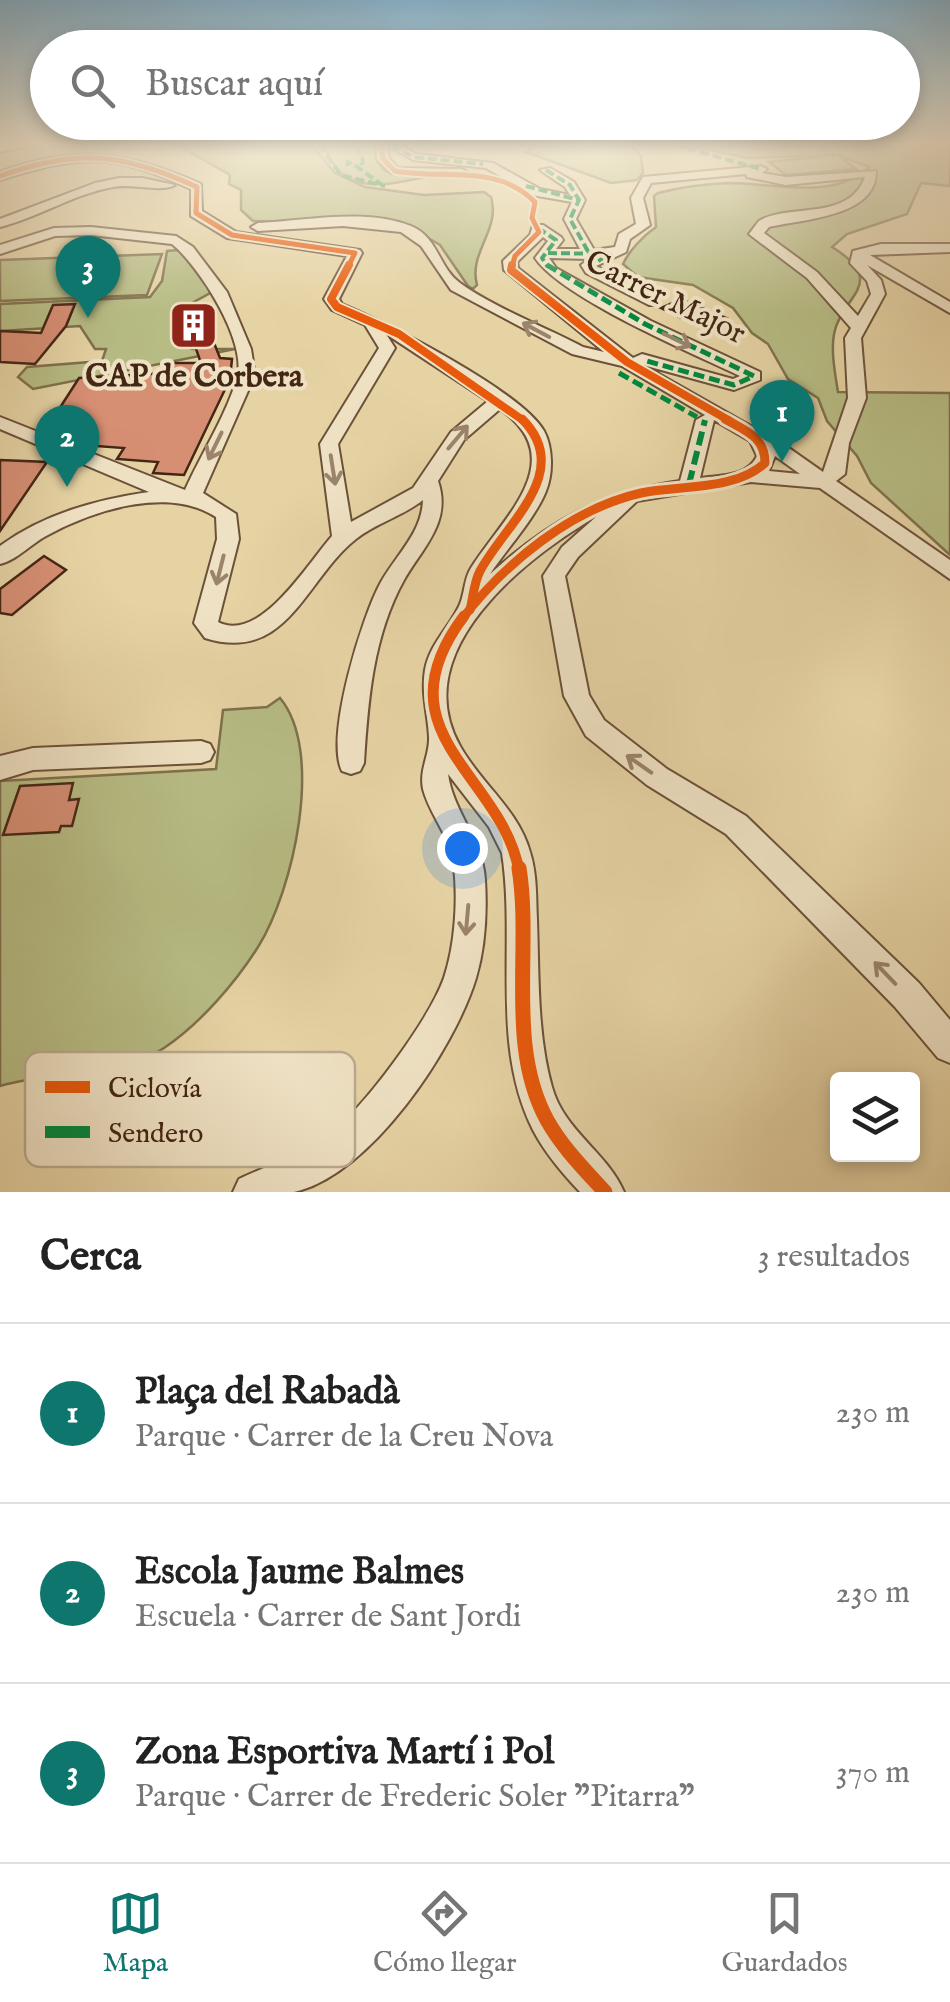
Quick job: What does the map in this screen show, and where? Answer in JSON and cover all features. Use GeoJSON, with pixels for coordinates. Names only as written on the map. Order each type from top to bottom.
{"type":"FeatureCollection","features":[{"type":"Feature","properties":{"kind":"street"},"geometry":{"type":"LineString","coordinates":[[0,223],[62,201]]}},
{"type":"Feature","properties":{"kind":"street"},"geometry":{"type":"LineString","coordinates":[[54,232],[76,201]]}},
{"type":"Feature","properties":{"kind":"street"},"geometry":{"type":"LineString","coordinates":[[183,496],[247,375],[243,349],[220,292],[193,201]]}},
{"type":"Feature","properties":{"kind":"street"},"geometry":{"type":"LineString","coordinates":[[199,201],[202,229]]}},
{"type":"Feature","properties":{"kind":"street"},"geometry":{"type":"LineString","coordinates":[[533,201],[532,218],[538,228],[556,240],[548,253]]}},
{"type":"Feature","properties":{"kind":"street"},"geometry":{"type":"LineString","coordinates":[[579,201],[570,219],[590,254]]}},
{"type":"Feature","properties":{"kind":"street"},"geometry":{"type":"LineString","coordinates":[[638,201],[643,224],[624,237],[621,248],[588,265],[654,302]]}},
{"type":"Feature","properties":{"kind":"street"},"geometry":{"type":"LineString","coordinates":[[850,201],[764,224],[756,234],[812,276],[858,326]]}},
{"type":"Feature","properties":{"kind":"street"},"geometry":{"type":"LineString","coordinates":[[202,229],[215,215],[252,226],[381,224],[406,228],[433,251],[442,273],[456,288],[578,352],[621,363],[749,433],[950,571]]}},
{"type":"Feature","properties":{"kind":"street"},"geometry":{"type":"LineString","coordinates":[[538,228],[537,236],[510,262],[511,270],[665,402],[749,433],[766,456],[760,470],[752,476]]}},
{"type":"Feature","properties":{"kind":"street"},"geometry":{"type":"LineString","coordinates":[[0,250],[54,232],[202,229],[355,253],[331,299],[350,317],[398,334],[535,432],[542,458],[536,492],[469,615],[448,639],[439,664],[436,693],[443,740],[433,770],[437,795],[468,854],[468,916],[459,982],[416,1060],[355,1132]]}},
{"type":"Feature","properties":{"kind":"street"},"geometry":{"type":"LineString","coordinates":[[858,254],[948,240]]}},
{"type":"Feature","properties":{"kind":"street"},"geometry":{"type":"LineString","coordinates":[[548,253],[609,254]]}},
{"type":"Feature","properties":{"kind":"street","name":"Carrer Major"},"geometry":{"type":"LineString","coordinates":[[548,253],[544,264],[571,284],[754,376],[743,384],[724,384],[621,363]]}},
{"type":"Feature","properties":{"kind":"street"},"geometry":{"type":"LineString","coordinates":[[493,574],[594,508],[632,494],[752,476],[819,482],[836,474],[840,443],[858,398],[850,348],[858,326],[878,294],[874,280],[857,263],[858,254]]}},
{"type":"Feature","properties":{"kind":"street"},"geometry":{"type":"LineString","coordinates":[[858,254],[950,308]]}},
{"type":"Feature","properties":{"kind":"street"},"geometry":{"type":"LineString","coordinates":[[343,538],[329,444],[387,348],[372,324]]}},
{"type":"Feature","properties":{"kind":"street"},"geometry":{"type":"LineString","coordinates":[[0,422],[142,491],[183,496],[226,514],[229,522],[206,622],[213,632],[226,637],[252,632],[276,616],[343,538],[414,497],[429,482],[452,442],[498,402]]}},
{"type":"Feature","properties":{"kind":"street"},"geometry":{"type":"LineString","coordinates":[[688,484],[706,420]]}},
{"type":"Feature","properties":{"kind":"street"},"geometry":{"type":"LineString","coordinates":[[351,763],[358,670],[392,583],[429,527],[435,495],[429,482]]}},
{"type":"Feature","properties":{"kind":"street"},"geometry":{"type":"LineString","coordinates":[[0,557],[29,535],[70,514],[142,491]]}},
{"type":"Feature","properties":{"kind":"street"},"geometry":{"type":"LineString","coordinates":[[632,494],[554,572],[576,696],[587,719],[629,757],[736,825],[907,995],[950,1046]]}},
{"type":"Feature","properties":{"kind":"street"},"geometry":{"type":"LineString","coordinates":[[443,740],[498,811],[520,871],[534,1090],[565,1147],[605,1192]]}},
{"type":"Feature","properties":{"kind":"street"},"geometry":{"type":"LineString","coordinates":[[0,768],[33,759],[201,752]]}},
{"type":"Feature","properties":{"kind":"street"},"geometry":{"type":"LineString","coordinates":[[437,795],[471,779]]}},
{"type":"Feature","properties":{"kind":"street"},"geometry":{"type":"LineString","coordinates":[[252,1192],[302,1167]]}},
{"type":"Feature","properties":{"kind":"green space"},"geometry":{"type":"Polygon","coordinates":[[[241,201],[492,201],[493,209],[473,289],[440,245],[408,226],[253,221],[241,210],[241,201]]]}},
{"type":"Feature","properties":{"kind":"green space"},"geometry":{"type":"Polygon","coordinates":[[[654,201],[913,201],[907,214],[847,234],[832,247],[849,259],[860,280],[840,318],[834,337],[834,361],[838,392],[950,393],[950,555],[871,483],[857,456],[827,421],[818,398],[788,379],[768,344],[752,333],[733,308],[693,285],[638,277],[623,264],[656,227],[654,201]]]}},
{"type":"Feature","properties":{"kind":"green space"},"geometry":{"type":"Polygon","coordinates":[[[179,250],[212,292],[181,309],[176,326],[178,337],[192,349],[235,349],[33,389],[18,377],[27,367],[102,361],[106,349],[95,349],[80,326],[0,331],[0,304],[150,297],[162,281],[167,251],[179,250]]]}},
{"type":"Feature","properties":{"kind":"green space"},"geometry":{"type":"Polygon","coordinates":[[[162,254],[147,295],[0,301],[0,260],[162,254]]]}},
{"type":"Feature","properties":{"kind":"green space"},"geometry":{"type":"Polygon","coordinates":[[[280,698],[293,722],[302,786],[299,822],[283,892],[249,960],[204,1015],[156,1052],[25,1052],[25,1080],[0,1086],[0,781],[216,769],[223,710],[267,707],[280,698]]]}},
{"type":"Feature","properties":{"kind":"building"},"geometry":{"type":"Polygon","coordinates":[[[681,299],[726,318],[702,328],[661,308],[681,299]]]}},
{"type":"Feature","properties":{"kind":"building"},"geometry":{"type":"Polygon","coordinates":[[[75,304],[66,326],[35,364],[0,362],[0,331],[41,333],[53,305],[75,304]]]}},
{"type":"Feature","properties":{"kind":"building"},"geometry":{"type":"Polygon","coordinates":[[[199,305],[220,358],[232,359],[230,379],[184,475],[153,473],[158,462],[117,459],[124,448],[82,445],[88,434],[45,431],[79,378],[166,373],[169,363],[201,363],[182,309],[199,305]]]}},
{"type":"Feature","properties":{"kind":"building"},"geometry":{"type":"Polygon","coordinates":[[[0,460],[47,462],[0,531],[0,460]]]}},
{"type":"Feature","properties":{"kind":"building"},"geometry":{"type":"Polygon","coordinates":[[[44,556],[66,570],[12,615],[0,613],[0,589],[44,556]]]}},
{"type":"Feature","properties":{"kind":"building"},"geometry":{"type":"Polygon","coordinates":[[[73,783],[69,800],[79,799],[72,826],[61,826],[59,832],[3,835],[20,786],[73,783]]]}},
{"type":"Feature","properties":{"kind":"marked path"},"geometry":{"type":"LineString","coordinates":[[579,201],[570,219],[590,255]]}},
{"type":"Feature","properties":{"kind":"marked path"},"geometry":{"type":"LineString","coordinates":[[538,228],[556,240],[542,258],[551,271],[645,324],[754,376],[734,385],[643,360]]}},
{"type":"Feature","properties":{"kind":"marked path"},"geometry":{"type":"LineString","coordinates":[[548,253],[609,254],[588,265],[591,270],[654,302]]}},
{"type":"Feature","properties":{"kind":"marked path"},"geometry":{"type":"LineString","coordinates":[[619,373],[697,417]]}},
{"type":"Feature","properties":{"kind":"marked path"},"geometry":{"type":"LineString","coordinates":[[689,484],[705,420]]}},
{"type":"Feature","properties":{"kind":"cycle path"},"geometry":{"type":"LineString","coordinates":[[196,201],[196,213],[232,235],[355,253],[331,299],[337,307],[399,334],[512,409],[535,432],[542,458],[536,492],[479,573],[470,610]]}},
{"type":"Feature","properties":{"kind":"cycle path"},"geometry":{"type":"LineString","coordinates":[[534,201],[532,218],[539,232],[515,256],[511,270],[627,362],[758,438],[765,450],[765,463],[751,476],[628,496],[565,526],[492,585],[454,629],[440,660],[436,706],[443,739],[463,773],[499,818],[516,853],[529,1058],[541,1108],[570,1153],[605,1192]]}},
{"type":"Feature","properties":{"kind":"place","name":"Zona Esportiva Martí i Pol"},"geometry":{"type":"Point","coordinates":[88,318]}},
{"type":"Feature","properties":{"kind":"place","name":"CAP de Corbera"},"geometry":{"type":"Point","coordinates":[194,325]}},
{"type":"Feature","properties":{"kind":"place","name":"Plaça del Rabadà"},"geometry":{"type":"Point","coordinates":[782,462]}},
{"type":"Feature","properties":{"kind":"place","name":"Escola Jaume Balmes"},"geometry":{"type":"Point","coordinates":[67,487]}}]}
